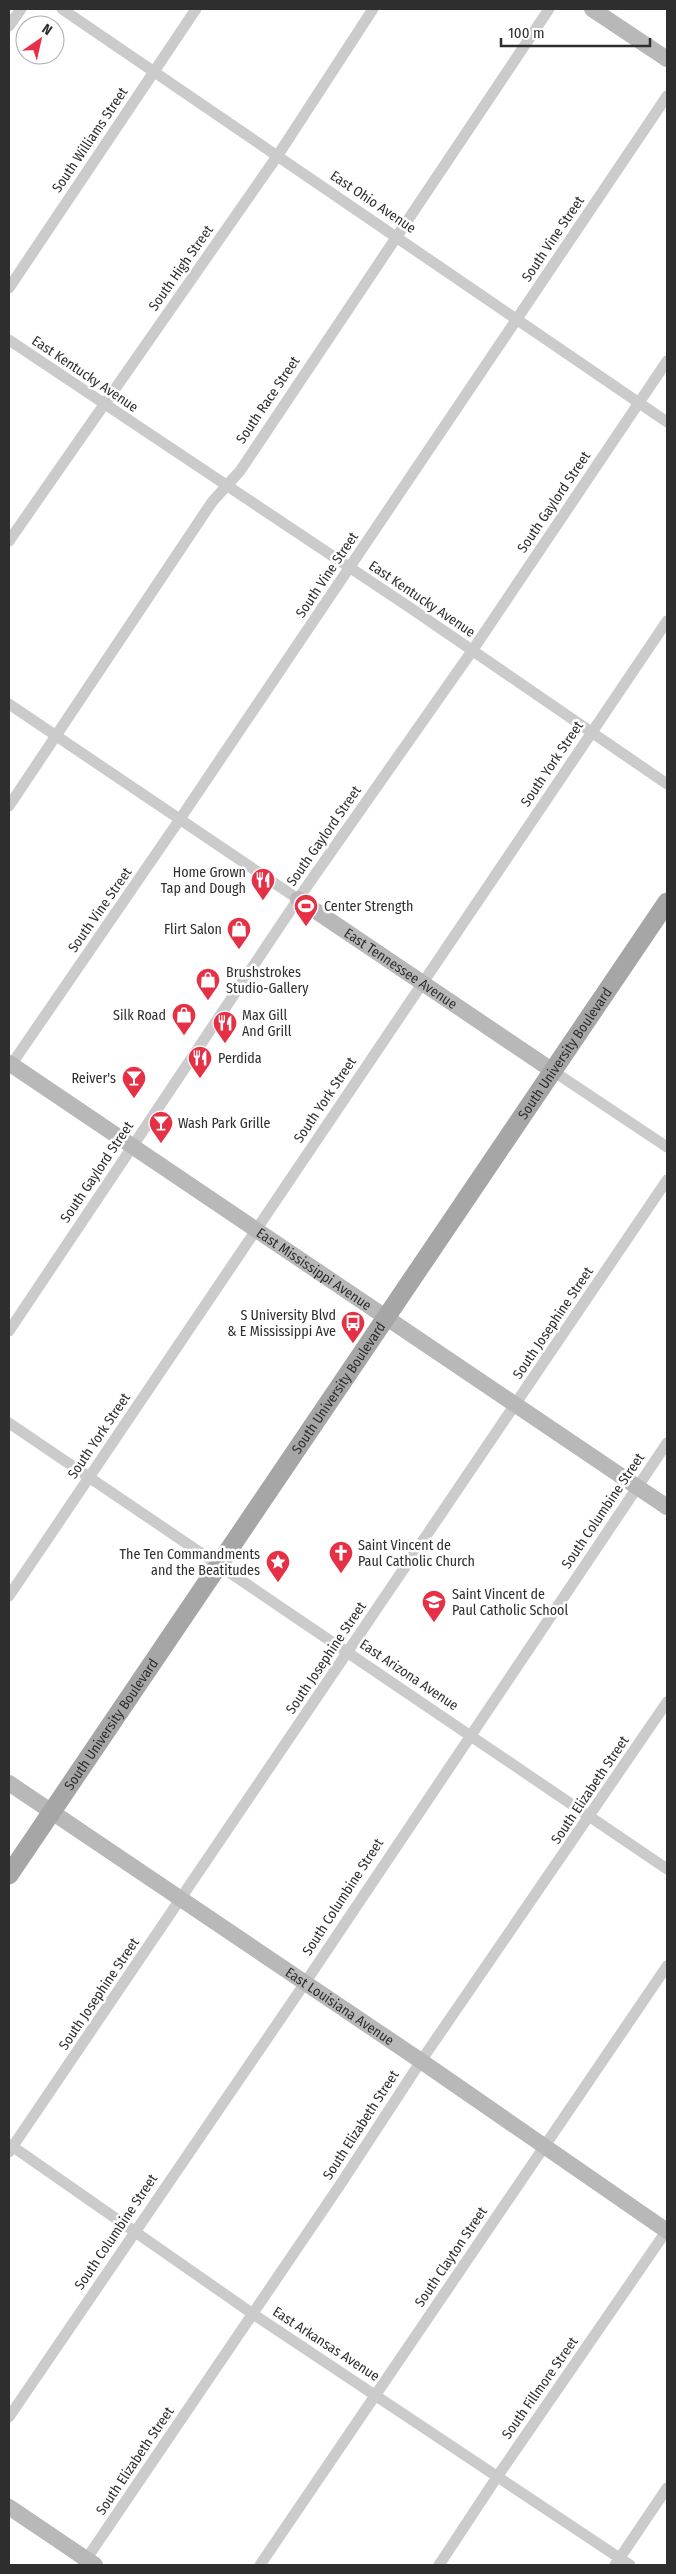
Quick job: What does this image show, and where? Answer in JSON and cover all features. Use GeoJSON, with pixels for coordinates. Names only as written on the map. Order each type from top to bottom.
{"type":"FeatureCollection","features":[{"type":"Feature","properties":{"kind":"main road","name":"South University Boulevard"},"geometry":{"type":"LineString","coordinates":[[9,1875],[667,902]]}},
{"type":"Feature","properties":{"kind":"street"},"geometry":{"type":"LineString","coordinates":[[9,26],[21,9]]}},
{"type":"Feature","properties":{"kind":"street","name":"East Ohio Avenue"},"geometry":{"type":"LineString","coordinates":[[62,9],[155,70],[667,422]]}},
{"type":"Feature","properties":{"kind":"street","name":"South Williams Street"},"geometry":{"type":"LineString","coordinates":[[9,288],[196,9]]}},
{"type":"Feature","properties":{"kind":"street","name":"South High Street"},"geometry":{"type":"LineString","coordinates":[[9,541],[278,154],[373,9]]}},
{"type":"Feature","properties":{"kind":"street","name":"South Race Street"},"geometry":{"type":"LineString","coordinates":[[9,806],[212,502],[240,471],[549,9]]}},
{"type":"Feature","properties":{"kind":"street"},"geometry":{"type":"LineString","coordinates":[[592,9],[667,59]]}},
{"type":"Feature","properties":{"kind":"street","name":"South Vine Street"},"geometry":{"type":"LineString","coordinates":[[10,1065],[180,819],[667,96]]}},
{"type":"Feature","properties":{"kind":"street","name":"East Kentucky Avenue"},"geometry":{"type":"LineString","coordinates":[[9,340],[350,568],[667,784]]}},
{"type":"Feature","properties":{"kind":"street","name":"South Gaylord Street"},"geometry":{"type":"LineString","coordinates":[[9,1331],[298,900],[472,651],[667,360]]}},
{"type":"Feature","properties":{"kind":"street","name":"South York Street"},"geometry":{"type":"LineString","coordinates":[[9,1596],[667,621]]}},
{"type":"Feature","properties":{"kind":"street","name":"East Tennessee Avenue"},"geometry":{"type":"LineString","coordinates":[[9,704],[667,1147]]}},
{"type":"Feature","properties":{"kind":"street","name":"East Mississippi Avenue"},"geometry":{"type":"LineString","coordinates":[[10,1065],[667,1507]]}},
{"type":"Feature","properties":{"kind":"street","name":"South Josephine Street"},"geometry":{"type":"LineString","coordinates":[[10,2148],[182,1900],[667,1180]]}},
{"type":"Feature","properties":{"kind":"street","name":"East Arizona Avenue"},"geometry":{"type":"LineString","coordinates":[[9,1423],[667,1869]]}},
{"type":"Feature","properties":{"kind":"street","name":"South Columbine Street"},"geometry":{"type":"LineString","coordinates":[[9,2417],[305,1983],[667,1442]]}},
{"type":"Feature","properties":{"kind":"street","name":"South Elizabeth Street"},"geometry":{"type":"LineString","coordinates":[[88,2563],[421,2061],[667,1702]]}},
{"type":"Feature","properties":{"kind":"street","name":"East Louisiana Avenue"},"geometry":{"type":"LineString","coordinates":[[9,1783],[421,2061],[667,2231]]}},
{"type":"Feature","properties":{"kind":"street","name":"South Clayton Street"},"geometry":{"type":"LineString","coordinates":[[260,2565],[667,1966]]}},
{"type":"Feature","properties":{"kind":"street","name":"East Arkansas Avenue"},"geometry":{"type":"LineString","coordinates":[[10,2148],[253,2314],[377,2395],[618,2562],[630,2565]]}},
{"type":"Feature","properties":{"kind":"street","name":"South Fillmore Street"},"geometry":{"type":"LineString","coordinates":[[439,2565],[497,2477],[667,2231]]}},
{"type":"Feature","properties":{"kind":"street"},"geometry":{"type":"LineString","coordinates":[[618,2562],[667,2488]]}},
{"type":"Feature","properties":{"kind":"street"},"geometry":{"type":"LineString","coordinates":[[9,2507],[88,2563]]}},
{"type":"Feature","properties":{"kind":"place","name":"Home Grown Tap and Dough"},"geometry":{"type":"Point","coordinates":[263,901]}},
{"type":"Feature","properties":{"kind":"place","name":"Center Strength"},"geometry":{"type":"Point","coordinates":[306,927]}},
{"type":"Feature","properties":{"kind":"place","name":"Flirt Salon"},"geometry":{"type":"Point","coordinates":[239,950]}},
{"type":"Feature","properties":{"kind":"place","name":"Brushstrokes Studio-Gallery"},"geometry":{"type":"Point","coordinates":[208,1001]}},
{"type":"Feature","properties":{"kind":"place","name":"Silk Road"},"geometry":{"type":"Point","coordinates":[184,1036]}},
{"type":"Feature","properties":{"kind":"place","name":"Max Gill And Grill"},"geometry":{"type":"Point","coordinates":[225,1044]}},
{"type":"Feature","properties":{"kind":"place","name":"Perdida"},"geometry":{"type":"Point","coordinates":[200,1079]}},
{"type":"Feature","properties":{"kind":"place","name":"Reiver's"},"geometry":{"type":"Point","coordinates":[134,1099]}},
{"type":"Feature","properties":{"kind":"place","name":"Wash Park Grille"},"geometry":{"type":"Point","coordinates":[161,1144]}},
{"type":"Feature","properties":{"kind":"place","name":"S University Blvd & E Mississippi Ave"},"geometry":{"type":"Point","coordinates":[353,1344]}},
{"type":"Feature","properties":{"kind":"place","name":"Saint Vincent de Paul Catholic Church"},"geometry":{"type":"Point","coordinates":[341,1574]}},
{"type":"Feature","properties":{"kind":"place","name":"The Ten Commandments and the Beatitudes"},"geometry":{"type":"Point","coordinates":[278,1583]}},
{"type":"Feature","properties":{"kind":"place","name":"Saint Vincent de Paul Catholic School"},"geometry":{"type":"Point","coordinates":[434,1623]}}]}
